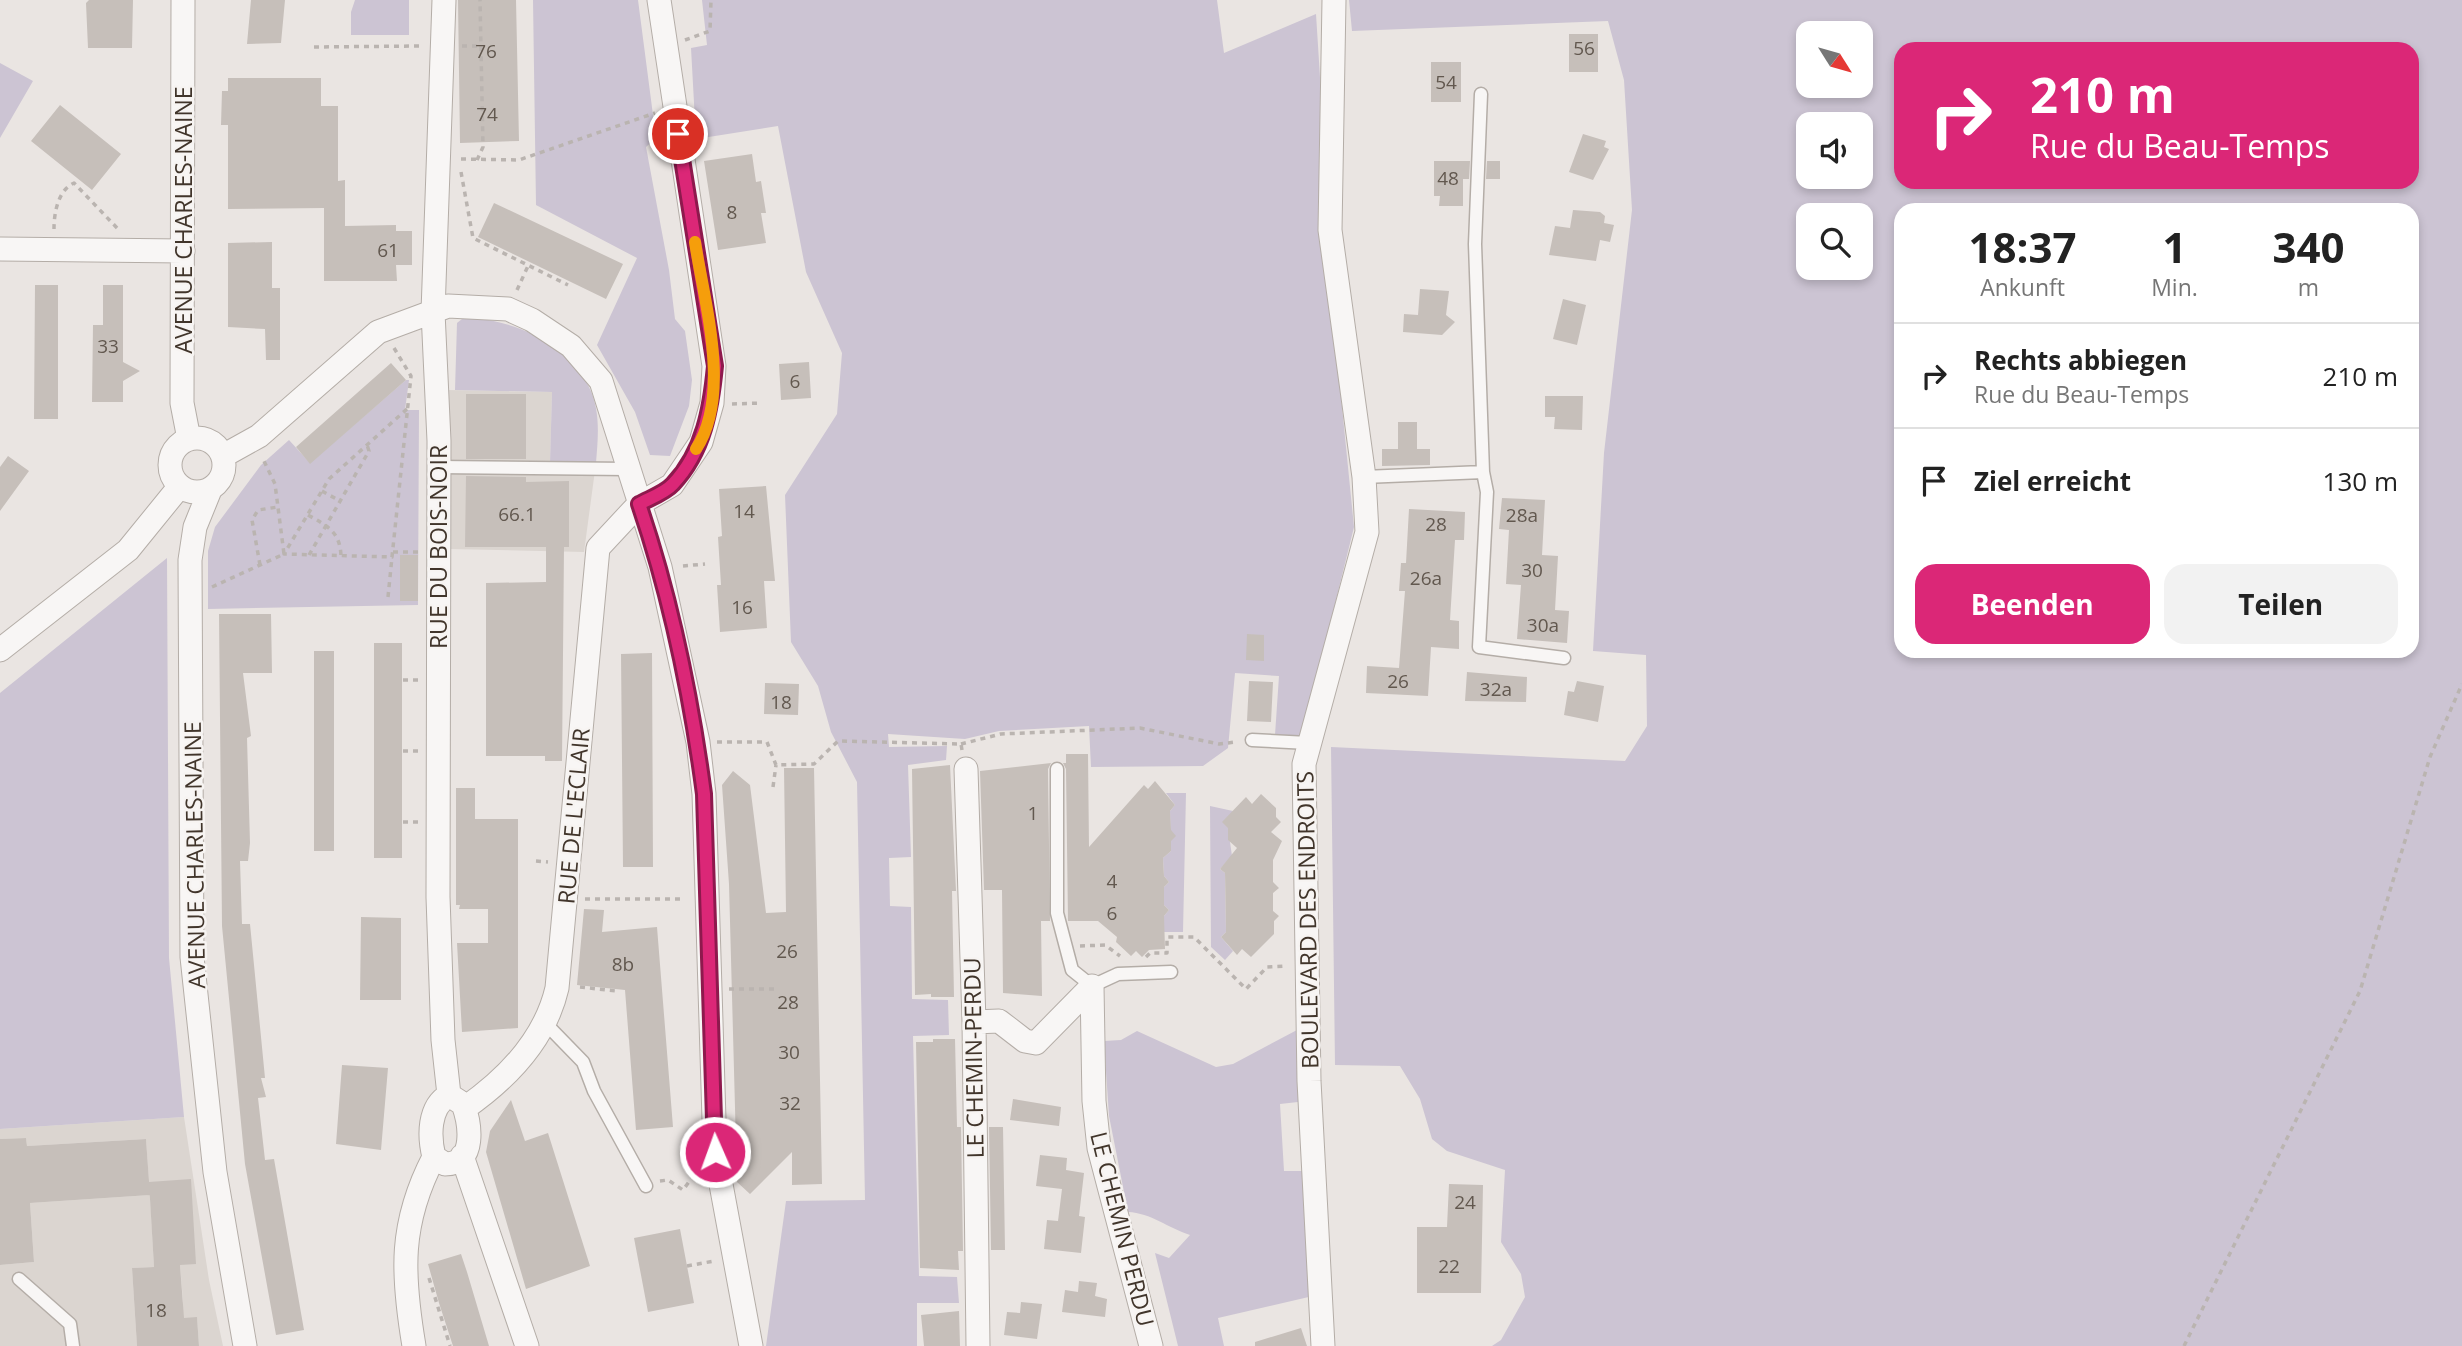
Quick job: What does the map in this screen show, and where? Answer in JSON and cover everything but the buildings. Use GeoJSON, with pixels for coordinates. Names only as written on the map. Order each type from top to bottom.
{"type":"FeatureCollection","features":[{"type":"Feature","properties":{"kind":"street","name":"AVENUE CHARLES-NAINE"},"geometry":{"type":"LineString","coordinates":[[183,0],[182,403],[189,439]]}},
{"type":"Feature","properties":{"kind":"street","name":"RUE DU BOIS-NOIR"},"geometry":{"type":"LineString","coordinates":[[444,0],[433,312],[439,467],[438,909],[443,1040],[457,1101],[470,1133],[462,1156]]}},
{"type":"Feature","properties":{"kind":"street","name":"RUE DE L'ECLAIR"},"geometry":{"type":"LineString","coordinates":[[457,1101],[496,1084],[546,1024],[557,988],[598,548],[639,504],[672,485],[701,442],[712,403],[715,366],[659,0]]}},
{"type":"Feature","properties":{"kind":"street","name":"BOULEVARD DES ENDROITS"},"geometry":{"type":"LineString","coordinates":[[1323,1346],[1309,1081],[1304,764],[1367,532],[1364,477],[1331,230],[1334,0]]}},
{"type":"Feature","properties":{"kind":"street"},"geometry":{"type":"LineString","coordinates":[[0,249],[183,251]]}},
{"type":"Feature","properties":{"kind":"street"},"geometry":{"type":"LineString","coordinates":[[223,456],[258,436],[378,332],[448,306],[508,309],[532,320],[571,346],[601,381],[660,567],[698,741],[704,794],[715,1152],[751,1346]]}},
{"type":"Feature","properties":{"kind":"street"},"geometry":{"type":"LineString","coordinates":[[189,439],[205,439],[213,443],[223,456],[224,471],[210,490],[194,492],[180,486],[171,472],[172,456],[189,439]]}},
{"type":"Feature","properties":{"kind":"street"},"geometry":{"type":"LineString","coordinates":[[0,650],[128,550],[180,486]]}},
{"type":"Feature","properties":{"kind":"street","name":"AVENUE CHARLES-NAINE"},"geometry":{"type":"LineString","coordinates":[[210,490],[191,544],[192,957],[215,1172],[245,1346]]}},
{"type":"Feature","properties":{"kind":"street","name":"LE CHEMIN-PERDU"},"geometry":{"type":"LineString","coordinates":[[966,769],[974,1022],[978,1346]]}},
{"type":"Feature","properties":{"kind":"street"},"geometry":{"type":"LineString","coordinates":[[974,1022],[999,1021],[1025,1041],[1036,1043],[1092,986]]}},
{"type":"Feature","properties":{"kind":"street","name":"LE CHEMIN PERDU"},"geometry":{"type":"LineString","coordinates":[[1092,986],[1094,1101],[1099,1148],[1151,1346]]}},
{"type":"Feature","properties":{"kind":"street"},"geometry":{"type":"LineString","coordinates":[[414,1346],[403,1261],[408,1223],[417,1193],[434,1157],[432,1126],[436,1107],[457,1101]]}},
{"type":"Feature","properties":{"kind":"street"},"geometry":{"type":"LineString","coordinates":[[434,1157],[452,1164],[462,1156],[527,1346]]}},
{"type":"Feature","properties":{"kind":"lane"},"geometry":{"type":"LineString","coordinates":[[1481,94],[1475,244],[1483,472],[1487,492],[1479,647],[1564,657]]}},
{"type":"Feature","properties":{"kind":"lane"},"geometry":{"type":"LineString","coordinates":[[439,467],[628,469]]}},
{"type":"Feature","properties":{"kind":"lane"},"geometry":{"type":"LineString","coordinates":[[1364,477],[1483,472]]}},
{"type":"Feature","properties":{"kind":"lane"},"geometry":{"type":"LineString","coordinates":[[1252,740],[1308,743]]}},
{"type":"Feature","properties":{"kind":"lane"},"geometry":{"type":"LineString","coordinates":[[1056,769],[1057,913],[1064,949],[1072,970],[1092,986],[1118,974],[1171,972]]}},
{"type":"Feature","properties":{"kind":"lane"},"geometry":{"type":"LineString","coordinates":[[546,1024],[583,1062],[594,1091],[646,1186]]}},
{"type":"Feature","properties":{"kind":"lane"},"geometry":{"type":"LineString","coordinates":[[19,1279],[70,1324],[73,1346]]}},
{"type":"Feature","properties":{"kind":"path"},"geometry":{"type":"LineString","coordinates":[[478,160],[484,147],[480,0]]}},
{"type":"Feature","properties":{"kind":"path"},"geometry":{"type":"LineString","coordinates":[[689,40],[710,31],[711,0]]}},
{"type":"Feature","properties":{"kind":"path"},"geometry":{"type":"LineString","coordinates":[[463,46],[481,46]]}},
{"type":"Feature","properties":{"kind":"path"},"geometry":{"type":"LineString","coordinates":[[314,47],[414,47]]}},
{"type":"Feature","properties":{"kind":"path"},"geometry":{"type":"LineString","coordinates":[[459,159],[519,160],[651,115]]}},
{"type":"Feature","properties":{"kind":"path"},"geometry":{"type":"LineString","coordinates":[[460,168],[473,238],[568,285]]}},
{"type":"Feature","properties":{"kind":"path"},"geometry":{"type":"LineString","coordinates":[[55,236],[58,204],[64,190],[74,183],[125,237]]}},
{"type":"Feature","properties":{"kind":"path"},"geometry":{"type":"LineString","coordinates":[[517,291],[528,266]]}},
{"type":"Feature","properties":{"kind":"path"},"geometry":{"type":"LineString","coordinates":[[388,597],[411,376],[392,345]]}},
{"type":"Feature","properties":{"kind":"path"},"geometry":{"type":"LineString","coordinates":[[733,404],[762,403]]}},
{"type":"Feature","properties":{"kind":"path"},"geometry":{"type":"LineString","coordinates":[[284,554],[329,479],[407,410]]}},
{"type":"Feature","properties":{"kind":"path"},"geometry":{"type":"LineString","coordinates":[[309,555],[369,451],[367,445]]}},
{"type":"Feature","properties":{"kind":"path"},"geometry":{"type":"LineString","coordinates":[[262,457],[273,476],[284,554]]}},
{"type":"Feature","properties":{"kind":"path"},"geometry":{"type":"LineString","coordinates":[[322,491],[340,501]]}},
{"type":"Feature","properties":{"kind":"path"},"geometry":{"type":"LineString","coordinates":[[260,565],[252,520],[258,510],[278,507]]}},
{"type":"Feature","properties":{"kind":"path"},"geometry":{"type":"LineString","coordinates":[[308,515],[326,525],[339,540],[341,556]]}},
{"type":"Feature","properties":{"kind":"path"},"geometry":{"type":"LineString","coordinates":[[192,595],[284,554],[341,556],[418,552]]}},
{"type":"Feature","properties":{"kind":"path"},"geometry":{"type":"LineString","coordinates":[[686,565],[705,564]]}},
{"type":"Feature","properties":{"kind":"path"},"geometry":{"type":"LineString","coordinates":[[403,680],[415,680]]}},
{"type":"Feature","properties":{"kind":"path"},"geometry":{"type":"LineString","coordinates":[[2184,1346],[2360,990],[2430,757],[2462,684]]}},
{"type":"Feature","properties":{"kind":"path"},"geometry":{"type":"LineString","coordinates":[[961,744],[1001,734],[1140,728],[1219,744],[1252,740]]}},
{"type":"Feature","properties":{"kind":"path"},"geometry":{"type":"LineString","coordinates":[[775,765],[814,764],[838,741],[951,744]]}},
{"type":"Feature","properties":{"kind":"path"},"geometry":{"type":"LineString","coordinates":[[716,742],[767,742],[775,765],[773,787]]}},
{"type":"Feature","properties":{"kind":"path"},"geometry":{"type":"LineString","coordinates":[[403,751],[412,751]]}},
{"type":"Feature","properties":{"kind":"path"},"geometry":{"type":"LineString","coordinates":[[403,822],[417,822]]}},
{"type":"Feature","properties":{"kind":"path"},"geometry":{"type":"LineString","coordinates":[[536,861],[544,861]]}},
{"type":"Feature","properties":{"kind":"path"},"geometry":{"type":"LineString","coordinates":[[586,899],[676,898]]}},
{"type":"Feature","properties":{"kind":"path"},"geometry":{"type":"LineString","coordinates":[[1149,954],[1167,953],[1167,937],[1194,937],[1246,989],[1267,967],[1281,966]]}},
{"type":"Feature","properties":{"kind":"path"},"geometry":{"type":"LineString","coordinates":[[1064,949],[1098,943],[1113,949],[1124,960]]}},
{"type":"Feature","properties":{"kind":"path"},"geometry":{"type":"LineString","coordinates":[[577,986],[616,991]]}},
{"type":"Feature","properties":{"kind":"path"},"geometry":{"type":"LineString","coordinates":[[732,989],[776,989]]}},
{"type":"Feature","properties":{"kind":"path"},"geometry":{"type":"LineString","coordinates":[[675,1184],[682,1189],[696,1173]]}},
{"type":"Feature","properties":{"kind":"path"},"geometry":{"type":"LineString","coordinates":[[687,1266],[712,1262]]}},
{"type":"Feature","properties":{"kind":"path"},"geometry":{"type":"LineString","coordinates":[[419,1272],[429,1277],[450,1346]]}},
{"type":"Feature","properties":{"kind":"shaded area"},"geometry":{"type":"Polygon","coordinates":[[[355,0],[409,0],[409,35],[351,35],[351,12],[355,0]]]}},
{"type":"Feature","properties":{"kind":"shaded area"},"geometry":{"type":"Polygon","coordinates":[[[533,0],[638,0],[656,138],[646,147],[669,270],[675,319],[685,331],[692,380],[689,406],[670,456],[650,455],[635,412],[597,345],[637,258],[536,205],[533,0]]]}},
{"type":"Feature","properties":{"kind":"shaded area"},"geometry":{"type":"Polygon","coordinates":[[[702,0],[1217,0],[1224,53],[1316,14],[1339,377],[1354,527],[1302,737],[1275,735],[1279,676],[1235,673],[1228,748],[1203,766],[1091,767],[1089,726],[999,731],[965,739],[888,734],[889,747],[947,746],[946,760],[908,765],[911,857],[889,858],[890,906],[911,907],[912,999],[948,1000],[949,1035],[913,1036],[919,1276],[957,1277],[959,1303],[917,1303],[917,1346],[766,1346],[786,1201],[865,1200],[857,782],[831,732],[818,686],[791,642],[785,495],[837,414],[842,353],[806,272],[778,126],[696,139],[691,48],[707,45],[702,0]]]}},
{"type":"Feature","properties":{"kind":"shaded area"},"geometry":{"type":"Polygon","coordinates":[[[1349,0],[2462,0],[2462,1346],[1492,1346],[1501,1340],[1525,1297],[1521,1274],[1501,1242],[1505,1170],[1447,1151],[1432,1139],[1420,1099],[1400,1066],[1335,1065],[1331,747],[1625,761],[1647,726],[1646,655],[1593,651],[1604,453],[1632,210],[1624,80],[1608,21],[1352,31],[1349,0]]]}},
{"type":"Feature","properties":{"kind":"shaded area"},"geometry":{"type":"Polygon","coordinates":[[[0,63],[33,81],[0,138],[0,63]]]}},
{"type":"Feature","properties":{"kind":"shaded area"},"geometry":{"type":"Polygon","coordinates":[[[473,318],[507,324],[540,338],[555,347],[580,372],[595,405],[598,425],[596,463],[550,463],[552,392],[455,390],[457,323],[462,319],[473,318]]]}},
{"type":"Feature","properties":{"kind":"shaded area"},"geometry":{"type":"Polygon","coordinates":[[[409,380],[405,410],[419,410],[418,605],[208,609],[208,551],[215,527],[261,465],[289,440],[310,463],[409,380]]]}},
{"type":"Feature","properties":{"kind":"shaded area"},"geometry":{"type":"Polygon","coordinates":[[[447,390],[552,392],[550,463],[596,463],[584,552],[448,549],[447,390]]]}},
{"type":"Feature","properties":{"kind":"shaded area"},"geometry":{"type":"Polygon","coordinates":[[[167,558],[169,958],[184,1117],[0,1129],[0,693],[167,558]]]}},
{"type":"Feature","properties":{"kind":"shaded area"},"geometry":{"type":"Polygon","coordinates":[[[1166,793],[1186,793],[1183,932],[1164,932],[1164,916],[1169,910],[1164,905],[1164,887],[1169,882],[1164,876],[1163,858],[1171,851],[1170,811],[1175,805],[1166,793]]]}},
{"type":"Feature","properties":{"kind":"shaded area"},"geometry":{"type":"Polygon","coordinates":[[[1210,806],[1233,811],[1228,828],[1232,856],[1220,869],[1225,873],[1226,932],[1221,937],[1233,951],[1225,960],[1211,947],[1210,806]]]}},
{"type":"Feature","properties":{"kind":"shaded area"},"geometry":{"type":"Polygon","coordinates":[[[1297,1030],[1298,1102],[1280,1104],[1284,1171],[1302,1171],[1313,1296],[1218,1318],[1224,1346],[1178,1346],[1155,1253],[1169,1258],[1190,1235],[1144,1215],[1128,1212],[1109,1116],[1104,1041],[1121,1040],[1137,1031],[1216,1067],[1233,1064],[1297,1030]]]}},
{"type":"Feature","properties":{"kind":"shaded area"},"geometry":{"type":"Polygon","coordinates":[[[184,1117],[209,1280],[223,1346],[199,1346],[197,1318],[179,1318],[183,1301],[180,1265],[149,1182],[146,1139],[27,1146],[26,1138],[0,1139],[0,1129],[184,1117]]]}},
{"type":"Feature","properties":{"kind":"shaded area"},"geometry":{"type":"Polygon","coordinates":[[[150,1195],[154,1267],[132,1268],[137,1346],[0,1346],[0,1265],[34,1262],[30,1203],[150,1195]]]}},
{"type":"Feature","properties":{"kind":"slow traffic"},"geometry":{"type":"LineString","coordinates":[[695,242],[715,366],[712,403],[701,442],[696,449]]}},
{"type":"Feature","properties":{"kind":"route"},"geometry":{"type":"LineString","coordinates":[[678,134],[715,366],[712,403],[701,442],[672,485],[639,504],[660,567],[698,741],[704,794],[715,1152]]}}]}
